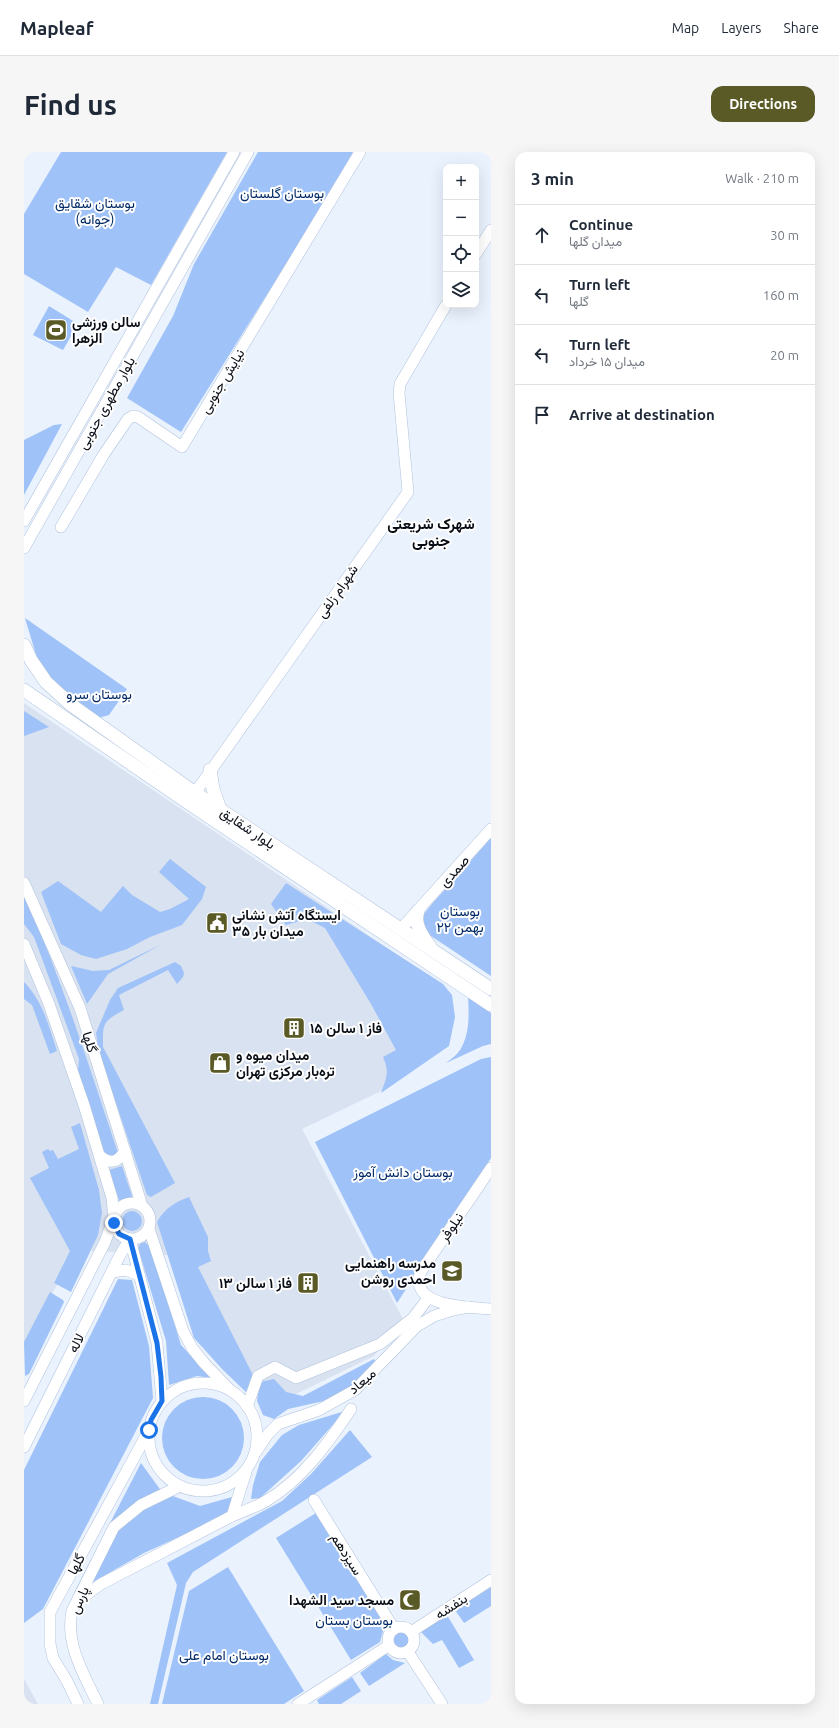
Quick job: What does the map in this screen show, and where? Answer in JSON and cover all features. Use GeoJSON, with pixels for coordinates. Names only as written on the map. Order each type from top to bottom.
{"type":"FeatureCollection","features":[{"type":"Feature","properties":{"kind":"main road","name":"بلوار شقایق"},"geometry":{"type":"LineString","coordinates":[[24,645],[38,672],[54,690],[70,704],[191,797],[220,809],[397,935],[491,1005]]}},
{"type":"Feature","properties":{"kind":"main road","name":"بلوار شقایق"},"geometry":{"type":"LineString","coordinates":[[24,690],[191,797],[397,935],[433,951],[491,989]]}},
{"type":"Feature","properties":{"kind":"main road"},"geometry":{"type":"LineString","coordinates":[[210,770],[213,789],[220,809]]}},
{"type":"Feature","properties":{"kind":"main road"},"geometry":{"type":"LineString","coordinates":[[418,910],[416,921],[424,938],[433,951]]}},
{"type":"Feature","properties":{"kind":"street","name":"بلوار مطهری جنوبی"},"geometry":{"type":"LineString","coordinates":[[24,521],[234,152]]}},
{"type":"Feature","properties":{"kind":"street","name":"بلوار مطهری جنوبی"},"geometry":{"type":"LineString","coordinates":[[24,548],[248,152]]}},
{"type":"Feature","properties":{"kind":"street","name":"نیایش جنوبی"},"geometry":{"type":"LineString","coordinates":[[61,527],[104,454],[128,419],[133,416],[138,417],[182,447],[360,152]]}},
{"type":"Feature","properties":{"kind":"street"},"geometry":{"type":"LineString","coordinates":[[479,249],[491,230]]}},
{"type":"Feature","properties":{"kind":"street","name":"شهرام زلفی"},"geometry":{"type":"LineString","coordinates":[[191,797],[408,492],[398,393],[400,384],[407,369],[444,308]]}},
{"type":"Feature","properties":{"kind":"street","name":"صمدی"},"geometry":{"type":"LineString","coordinates":[[397,935],[491,829]]}},
{"type":"Feature","properties":{"kind":"street","name":"گلها"},"geometry":{"type":"LineString","coordinates":[[24,883],[80,1008],[142,1206]]}},
{"type":"Feature","properties":{"kind":"street","name":"گلها"},"geometry":{"type":"LineString","coordinates":[[24,944],[49,1004],[100,1156],[112,1198],[114,1217]]}},
{"type":"Feature","properties":{"kind":"street"},"geometry":{"type":"LineString","coordinates":[[100,1156],[109,1162],[113,1162],[120,1159],[125,1151]]}},
{"type":"Feature","properties":{"kind":"street","name":"نیلوفر"},"geometry":{"type":"LineString","coordinates":[[469,1307],[440,1304],[429,1297],[424,1292],[419,1282],[420,1272],[491,1168]]}},
{"type":"Feature","properties":{"kind":"street"},"geometry":{"type":"LineString","coordinates":[[149,1229],[141,1237],[130,1239],[119,1234],[114,1223],[116,1212],[125,1204],[131,1202],[142,1206],[149,1214],[149,1229],[183,1331],[192,1348],[204,1363],[247,1407],[252,1415],[256,1428],[257,1441],[254,1454],[247,1468],[232,1516]]}},
{"type":"Feature","properties":{"kind":"street","name":"لاله"},"geometry":{"type":"LineString","coordinates":[[24,1401],[105,1242],[114,1217]]}},
{"type":"Feature","properties":{"kind":"street"},"geometry":{"type":"LineString","coordinates":[[130,1239],[157,1343],[162,1401]]}},
{"type":"Feature","properties":{"kind":"street","name":"لاله"},"geometry":{"type":"LineString","coordinates":[[24,1447],[130,1239]]}},
{"type":"Feature","properties":{"kind":"street"},"geometry":{"type":"LineString","coordinates":[[112,1272],[126,1270],[139,1275]]}},
{"type":"Feature","properties":{"kind":"street"},"geometry":{"type":"LineString","coordinates":[[247,1407],[258,1376],[275,1367],[296,1378],[380,1344],[413,1318],[429,1297]]}},
{"type":"Feature","properties":{"kind":"street"},"geometry":{"type":"LineString","coordinates":[[469,1307],[491,1309]]}},
{"type":"Feature","properties":{"kind":"street","name":"میعاد"},"geometry":{"type":"LineString","coordinates":[[254,1454],[268,1434],[278,1424],[319,1410],[355,1390],[417,1326],[434,1316],[469,1307]]}},
{"type":"Feature","properties":{"kind":"street"},"geometry":{"type":"LineString","coordinates":[[380,1344],[392,1353]]}},
{"type":"Feature","properties":{"kind":"street"},"geometry":{"type":"LineString","coordinates":[[233,1392],[221,1386],[209,1383],[196,1383],[183,1387],[172,1393],[162,1401],[151,1420],[149,1444],[153,1458],[160,1471],[171,1481],[180,1486],[197,1491],[212,1491],[225,1486],[238,1479],[247,1468]]}},
{"type":"Feature","properties":{"kind":"street","name":"پارس"},"geometry":{"type":"LineString","coordinates":[[83,1597],[101,1584],[232,1516],[266,1501],[295,1479],[320,1451],[351,1409]]}},
{"type":"Feature","properties":{"kind":"street","name":"گلها"},"geometry":{"type":"LineString","coordinates":[[78,1704],[67,1681],[53,1658],[50,1644],[50,1612],[149,1430]]}},
{"type":"Feature","properties":{"kind":"street","name":"پارس"},"geometry":{"type":"LineString","coordinates":[[98,1704],[74,1649],[70,1622],[72,1611],[114,1527],[141,1505],[180,1486]]}},
{"type":"Feature","properties":{"kind":"street","name":"سیزدهم"},"geometry":{"type":"LineString","coordinates":[[314,1500],[394,1629]]}},
{"type":"Feature","properties":{"kind":"street","name":"بنفشه"},"geometry":{"type":"LineString","coordinates":[[411,1632],[491,1580]]}},
{"type":"Feature","properties":{"kind":"street"},"geometry":{"type":"LineString","coordinates":[[401,1627],[411,1632],[413,1636],[413,1645],[408,1652],[394,1652],[388,1646],[389,1634],[394,1629],[401,1627]]}},
{"type":"Feature","properties":{"kind":"street"},"geometry":{"type":"LineString","coordinates":[[298,1704],[388,1646]]}},
{"type":"Feature","properties":{"kind":"street"},"geometry":{"type":"LineString","coordinates":[[408,1652],[442,1704]]}},
{"type":"Feature","properties":{"kind":"shaded area","name":"میدان میوه و تره‌بار مرکزی تهران"},"geometry":{"type":"Polygon","coordinates":[[[24,703],[405,960],[451,1036],[381,1091],[302,1129],[404,1321],[374,1356],[296,1394],[257,1398],[201,1338],[168,1255],[76,1250],[24,1345],[24,703]]]}},
{"type":"Feature","properties":{"kind":"shaded area"},"geometry":{"type":"Polygon","coordinates":[[[24,1679],[38,1704],[24,1704],[24,1679]]]}},
{"type":"Feature","properties":{"kind":"green space","name":"بوستان شقایق (جوانه)"},"geometry":{"type":"Polygon","coordinates":[[[61,152],[227,152],[151,285],[116,267],[88,312],[24,274],[24,214],[61,152]]]}},
{"type":"Feature","properties":{"kind":"green space","name":"بوستان گلستان"},"geometry":{"type":"Polygon","coordinates":[[[258,152],[353,152],[326,200],[181,432],[127,398],[173,316],[194,264],[258,152]]]}},
{"type":"Feature","properties":{"kind":"green space","name":"سالن ورزشی الزهرا"},"geometry":{"type":"Polygon","coordinates":[[[49,306],[78,324],[63,350],[33,335],[49,306]]]}},
{"type":"Feature","properties":{"kind":"green space"},"geometry":{"type":"Polygon","coordinates":[[[62,424],[24,495],[24,440],[54,425],[62,424]]]}},
{"type":"Feature","properties":{"kind":"green space","name":"بوستان سرو"},"geometry":{"type":"Polygon","coordinates":[[[25,618],[127,689],[109,715],[98,718],[64,693],[50,677],[37,658],[25,618]]]}},
{"type":"Feature","properties":{"kind":"green space"},"geometry":{"type":"Polygon","coordinates":[[[24,711],[49,727],[24,736],[24,711]]]}},
{"type":"Feature","properties":{"kind":"green space","name":"بوستان ۲۲ بهمن"},"geometry":{"type":"Polygon","coordinates":[[[491,838],[491,976],[425,932],[420,919],[491,838]]]}},
{"type":"Feature","properties":{"kind":"green space"},"geometry":{"type":"Polygon","coordinates":[[[170,859],[206,887],[202,899],[182,925],[150,937],[127,949],[96,959],[81,955],[61,944],[41,892],[58,881],[101,912],[123,886],[132,895],[160,912],[170,909],[189,899],[159,872],[170,859]]]}},
{"type":"Feature","properties":{"kind":"green space"},"geometry":{"type":"Polygon","coordinates":[[[286,883],[443,984],[452,995],[455,1017],[449,1046],[381,1093],[387,1071],[383,1057],[396,1050],[371,1004],[325,928],[307,919],[286,925],[271,904],[286,883]]]}},
{"type":"Feature","properties":{"kind":"green space"},"geometry":{"type":"Polygon","coordinates":[[[24,895],[51,959],[74,1023],[118,1153],[115,1158],[106,1156],[102,1149],[78,1070],[79,1059],[34,937],[24,924],[24,895]]]}},
{"type":"Feature","properties":{"kind":"green space"},"geometry":{"type":"Polygon","coordinates":[[[162,944],[108,974],[87,1004],[71,966],[93,971],[109,970],[162,944]]]}},
{"type":"Feature","properties":{"kind":"green space"},"geometry":{"type":"Polygon","coordinates":[[[175,962],[181,966],[184,973],[183,977],[177,984],[168,970],[119,995],[124,1010],[111,1017],[105,1024],[103,1033],[103,1047],[175,1183],[151,1197],[147,1195],[99,1053],[96,1033],[110,1000],[118,988],[175,962]]]}},
{"type":"Feature","properties":{"kind":"green space"},"geometry":{"type":"Polygon","coordinates":[[[24,982],[36,997],[48,1024],[57,1051],[50,1054],[32,1005],[24,999],[24,982]]]}},
{"type":"Feature","properties":{"kind":"green space"},"geometry":{"type":"Polygon","coordinates":[[[468,996],[491,1013],[491,1044],[483,1046],[446,1063],[459,1052],[466,1038],[469,1017],[468,996]]]}},
{"type":"Feature","properties":{"kind":"green space","name":"بوستان دانش آموز"},"geometry":{"type":"Polygon","coordinates":[[[491,1057],[491,1158],[397,1303],[315,1142],[481,1059],[491,1057]]]}},
{"type":"Feature","properties":{"kind":"green space"},"geometry":{"type":"Polygon","coordinates":[[[80,1123],[99,1190],[102,1213],[98,1235],[71,1292],[54,1283],[70,1251],[30,1178],[49,1168],[42,1152],[48,1149],[50,1151],[53,1150],[58,1159],[79,1149],[71,1127],[80,1123]]]}},
{"type":"Feature","properties":{"kind":"green space"},"geometry":{"type":"Polygon","coordinates":[[[122,1166],[133,1199],[120,1203],[109,1170],[122,1166]]]}},
{"type":"Feature","properties":{"kind":"green space"},"geometry":{"type":"Polygon","coordinates":[[[189,1197],[208,1237],[208,1251],[211,1261],[198,1267],[254,1377],[248,1394],[223,1370],[194,1338],[157,1222],[163,1213],[171,1206],[189,1197]]]}},
{"type":"Feature","properties":{"kind":"green space"},"geometry":{"type":"Polygon","coordinates":[[[132,1211],[139,1214],[142,1221],[139,1228],[132,1231],[125,1228],[122,1221],[125,1214],[132,1211]]]}},
{"type":"Feature","properties":{"kind":"green space"},"geometry":{"type":"Polygon","coordinates":[[[145,1242],[150,1247],[181,1345],[211,1378],[197,1376],[169,1385],[166,1341],[138,1248],[140,1244],[145,1242]]]}},
{"type":"Feature","properties":{"kind":"green space"},"geometry":{"type":"Polygon","coordinates":[[[118,1279],[132,1280],[149,1346],[153,1398],[43,1609],[24,1623],[24,1470],[118,1279]]]}},
{"type":"Feature","properties":{"kind":"green space"},"geometry":{"type":"Polygon","coordinates":[[[50,1292],[64,1302],[29,1374],[25,1376],[24,1342],[50,1292]]]}},
{"type":"Feature","properties":{"kind":"green space"},"geometry":{"type":"Polygon","coordinates":[[[374,1359],[376,1363],[364,1379],[333,1399],[288,1409],[274,1419],[263,1415],[257,1401],[260,1382],[274,1379],[286,1392],[303,1396],[374,1359]]]}},
{"type":"Feature","properties":{"kind":"green space"},"geometry":{"type":"Polygon","coordinates":[[[203,1397],[219,1400],[232,1409],[241,1422],[244,1438],[241,1454],[232,1467],[219,1476],[203,1479],[187,1476],[174,1467],[165,1454],[162,1438],[165,1422],[174,1409],[187,1400],[203,1397]]]}},
{"type":"Feature","properties":{"kind":"green space"},"geometry":{"type":"Polygon","coordinates":[[[345,1411],[301,1461],[260,1498],[251,1499],[253,1485],[260,1462],[282,1435],[299,1425],[345,1411]]]}},
{"type":"Feature","properties":{"kind":"green space"},"geometry":{"type":"Polygon","coordinates":[[[350,1430],[372,1457],[193,1572],[186,1583],[158,1704],[150,1704],[177,1585],[167,1563],[282,1501],[311,1474],[350,1430]]]}},
{"type":"Feature","properties":{"kind":"green space"},"geometry":{"type":"Polygon","coordinates":[[[141,1463],[162,1492],[200,1506],[232,1497],[227,1515],[144,1553],[74,1593],[141,1463]]]}},
{"type":"Feature","properties":{"kind":"green space","name":"بوستان بستان"},"geometry":{"type":"Polygon","coordinates":[[[316,1513],[385,1624],[380,1642],[351,1660],[276,1538],[316,1513]]]}},
{"type":"Feature","properties":{"kind":"green space","name":"بوستان امام علی"},"geometry":{"type":"Polygon","coordinates":[[[228,1567],[304,1691],[284,1704],[162,1704],[189,1591],[228,1567]]]}},
{"type":"Feature","properties":{"kind":"green space"},"geometry":{"type":"Polygon","coordinates":[[[491,1587],[491,1606],[464,1623],[455,1610],[491,1587]]]}},
{"type":"Feature","properties":{"kind":"green space"},"geometry":{"type":"Polygon","coordinates":[[[447,1615],[474,1660],[459,1668],[442,1640],[433,1644],[421,1632],[447,1615]]]}},
{"type":"Feature","properties":{"kind":"green space"},"geometry":{"type":"Polygon","coordinates":[[[401,1630],[409,1633],[412,1641],[409,1649],[401,1652],[393,1649],[390,1641],[393,1633],[401,1630]]]}},
{"type":"Feature","properties":{"kind":"green space"},"geometry":{"type":"Polygon","coordinates":[[[386,1654],[393,1660],[405,1663],[369,1686],[360,1673],[386,1654]]]}},
{"type":"Feature","properties":{"kind":"green space"},"geometry":{"type":"Polygon","coordinates":[[[352,1677],[361,1691],[341,1704],[319,1704],[317,1700],[352,1677]]]}},
{"type":"Feature","properties":{"kind":"place","name":"سالن ورزشی الزهرا"},"geometry":{"type":"Point","coordinates":[56,330]}},
{"type":"Feature","properties":{"kind":"place","name":"ایستگاه آتش نشانی ۳۵ میدان بار"},"geometry":{"type":"Point","coordinates":[217,923]}},
{"type":"Feature","properties":{"kind":"place","name":"فاز ۱ سالن ۱۵"},"geometry":{"type":"Point","coordinates":[294,1028]}},
{"type":"Feature","properties":{"kind":"place","name":"میدان میوه و تره‌بار مرکزی تهران"},"geometry":{"type":"Point","coordinates":[220,1063]}},
{"type":"Feature","properties":{"kind":"place","name":"مدرسه راهنمایی احمدی روشن"},"geometry":{"type":"Point","coordinates":[452,1271]}},
{"type":"Feature","properties":{"kind":"place","name":"فاز ۱ سالن ۱۳"},"geometry":{"type":"Point","coordinates":[308,1283]}},
{"type":"Feature","properties":{"kind":"place","name":"مسجد سید الشهدا"},"geometry":{"type":"Point","coordinates":[410,1600]}},
{"type":"Feature","properties":{"kind":"district","name":"شهرک شریعتی جنوبی"},"geometry":{"type":"Point","coordinates":[431,532]}},
{"type":"Feature","properties":{"kind":"route"},"geometry":{"type":"LineString","coordinates":[[114,1223],[119,1234],[130,1239],[157,1343],[162,1401],[151,1420],[149,1430]]}}]}
